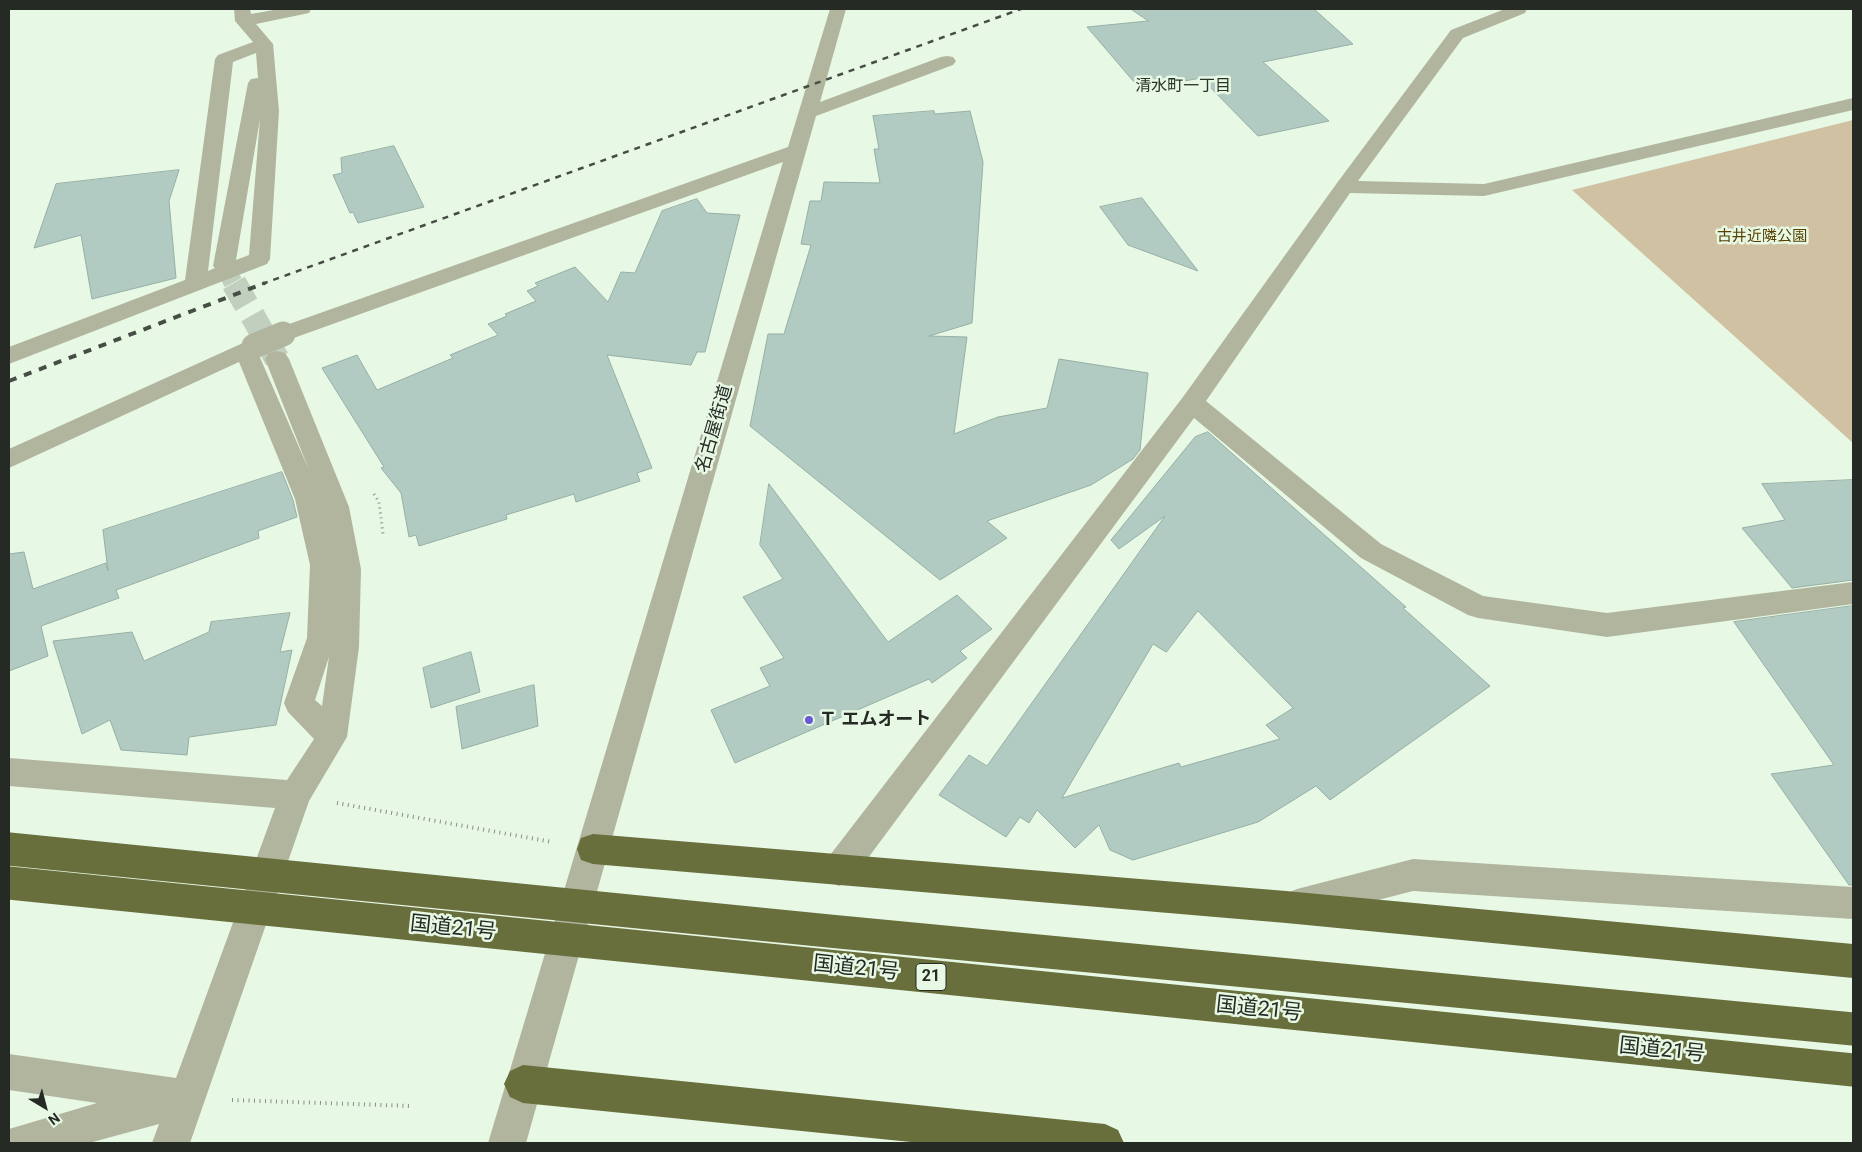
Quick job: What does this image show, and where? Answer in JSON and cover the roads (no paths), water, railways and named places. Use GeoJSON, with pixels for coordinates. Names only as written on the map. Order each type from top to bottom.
{"type":"FeatureCollection","features":[{"type":"Feature","properties":{"kind":"highway","name":"国道21号"},"geometry":{"type":"LineString","coordinates":[[9,849],[849,933],[1853,1029]]}},
{"type":"Feature","properties":{"kind":"highway"},"geometry":{"type":"LineString","coordinates":[[593,849],[1286,907],[1853,961]]}},
{"type":"Feature","properties":{"kind":"highway","name":"国道21号"},"geometry":{"type":"LineString","coordinates":[[9,884],[1853,1070]]}},
{"type":"Feature","properties":{"kind":"highway"},"geometry":{"type":"LineString","coordinates":[[523,1084],[1105,1143]]}},
{"type":"Feature","properties":{"kind":"street"},"geometry":{"type":"LineString","coordinates":[[243,15],[303,9]]}},
{"type":"Feature","properties":{"kind":"street","name":"名古屋街道"},"geometry":{"type":"LineString","coordinates":[[507,1143],[797,150],[814,84],[838,9]]}},
{"type":"Feature","properties":{"kind":"street"},"geometry":{"type":"LineString","coordinates":[[839,870],[1192,403],[1344,187],[1457,34],[1519,9]]}},
{"type":"Feature","properties":{"kind":"street"},"geometry":{"type":"LineString","coordinates":[[9,356],[259,259],[270,110],[264,44],[243,15]]}},
{"type":"Feature","properties":{"kind":"street"},"geometry":{"type":"LineString","coordinates":[[224,266],[264,44]]}},
{"type":"Feature","properties":{"kind":"street"},"geometry":{"type":"LineString","coordinates":[[195,284],[224,59],[264,44]]}},
{"type":"Feature","properties":{"kind":"street"},"geometry":{"type":"LineString","coordinates":[[808,112],[947,61]]}},
{"type":"Feature","properties":{"kind":"street"},"geometry":{"type":"LineString","coordinates":[[1344,187],[1484,190],[1853,104]]}},
{"type":"Feature","properties":{"kind":"street"},"geometry":{"type":"LineString","coordinates":[[9,459],[265,347],[797,150]]}},
{"type":"Feature","properties":{"kind":"street"},"geometry":{"type":"LineString","coordinates":[[171,1143],[295,796],[332,737],[345,647],[347,569],[336,507],[265,347]]}},
{"type":"Feature","properties":{"kind":"street"},"geometry":{"type":"LineString","coordinates":[[1192,403],[1371,551],[1478,607],[1607,625],[1853,593]]}},
{"type":"Feature","properties":{"kind":"street"},"geometry":{"type":"LineString","coordinates":[[9,772],[295,796]]}},
{"type":"Feature","properties":{"kind":"street"},"geometry":{"type":"LineString","coordinates":[[1286,907],[1413,875],[1853,903]]}},
{"type":"Feature","properties":{"kind":"street"},"geometry":{"type":"LineString","coordinates":[[9,1072],[186,1098]]}},
{"type":"Feature","properties":{"kind":"street"},"geometry":{"type":"LineString","coordinates":[[21,1143],[186,1098]]}},
{"type":"Feature","properties":{"kind":"tunnel"},"geometry":{"type":"LineString","coordinates":[[224,266],[234,284]]}},
{"type":"Feature","properties":{"kind":"tunnel"},"geometry":{"type":"LineString","coordinates":[[234,283],[277,359]]}},
{"type":"Feature","properties":{"kind":"railway"},"geometry":{"type":"LineString","coordinates":[[262,284],[1021,9]]}},
{"type":"Feature","properties":{"kind":"railway"},"geometry":{"type":"LineString","coordinates":[[9,381],[265,283]]}},
{"type":"Feature","properties":{"kind":"place","name":"Ｔ エムオート"},"geometry":{"type":"Point","coordinates":[809,720]}},
{"type":"Feature","properties":{"kind":"district","name":"清水町一丁目"},"geometry":{"type":"Point","coordinates":[1183,87]}},
{"type":"Feature","properties":{"kind":"park label","name":"古井近隣公園"},"geometry":{"type":"Point","coordinates":[1762,237]}}]}
